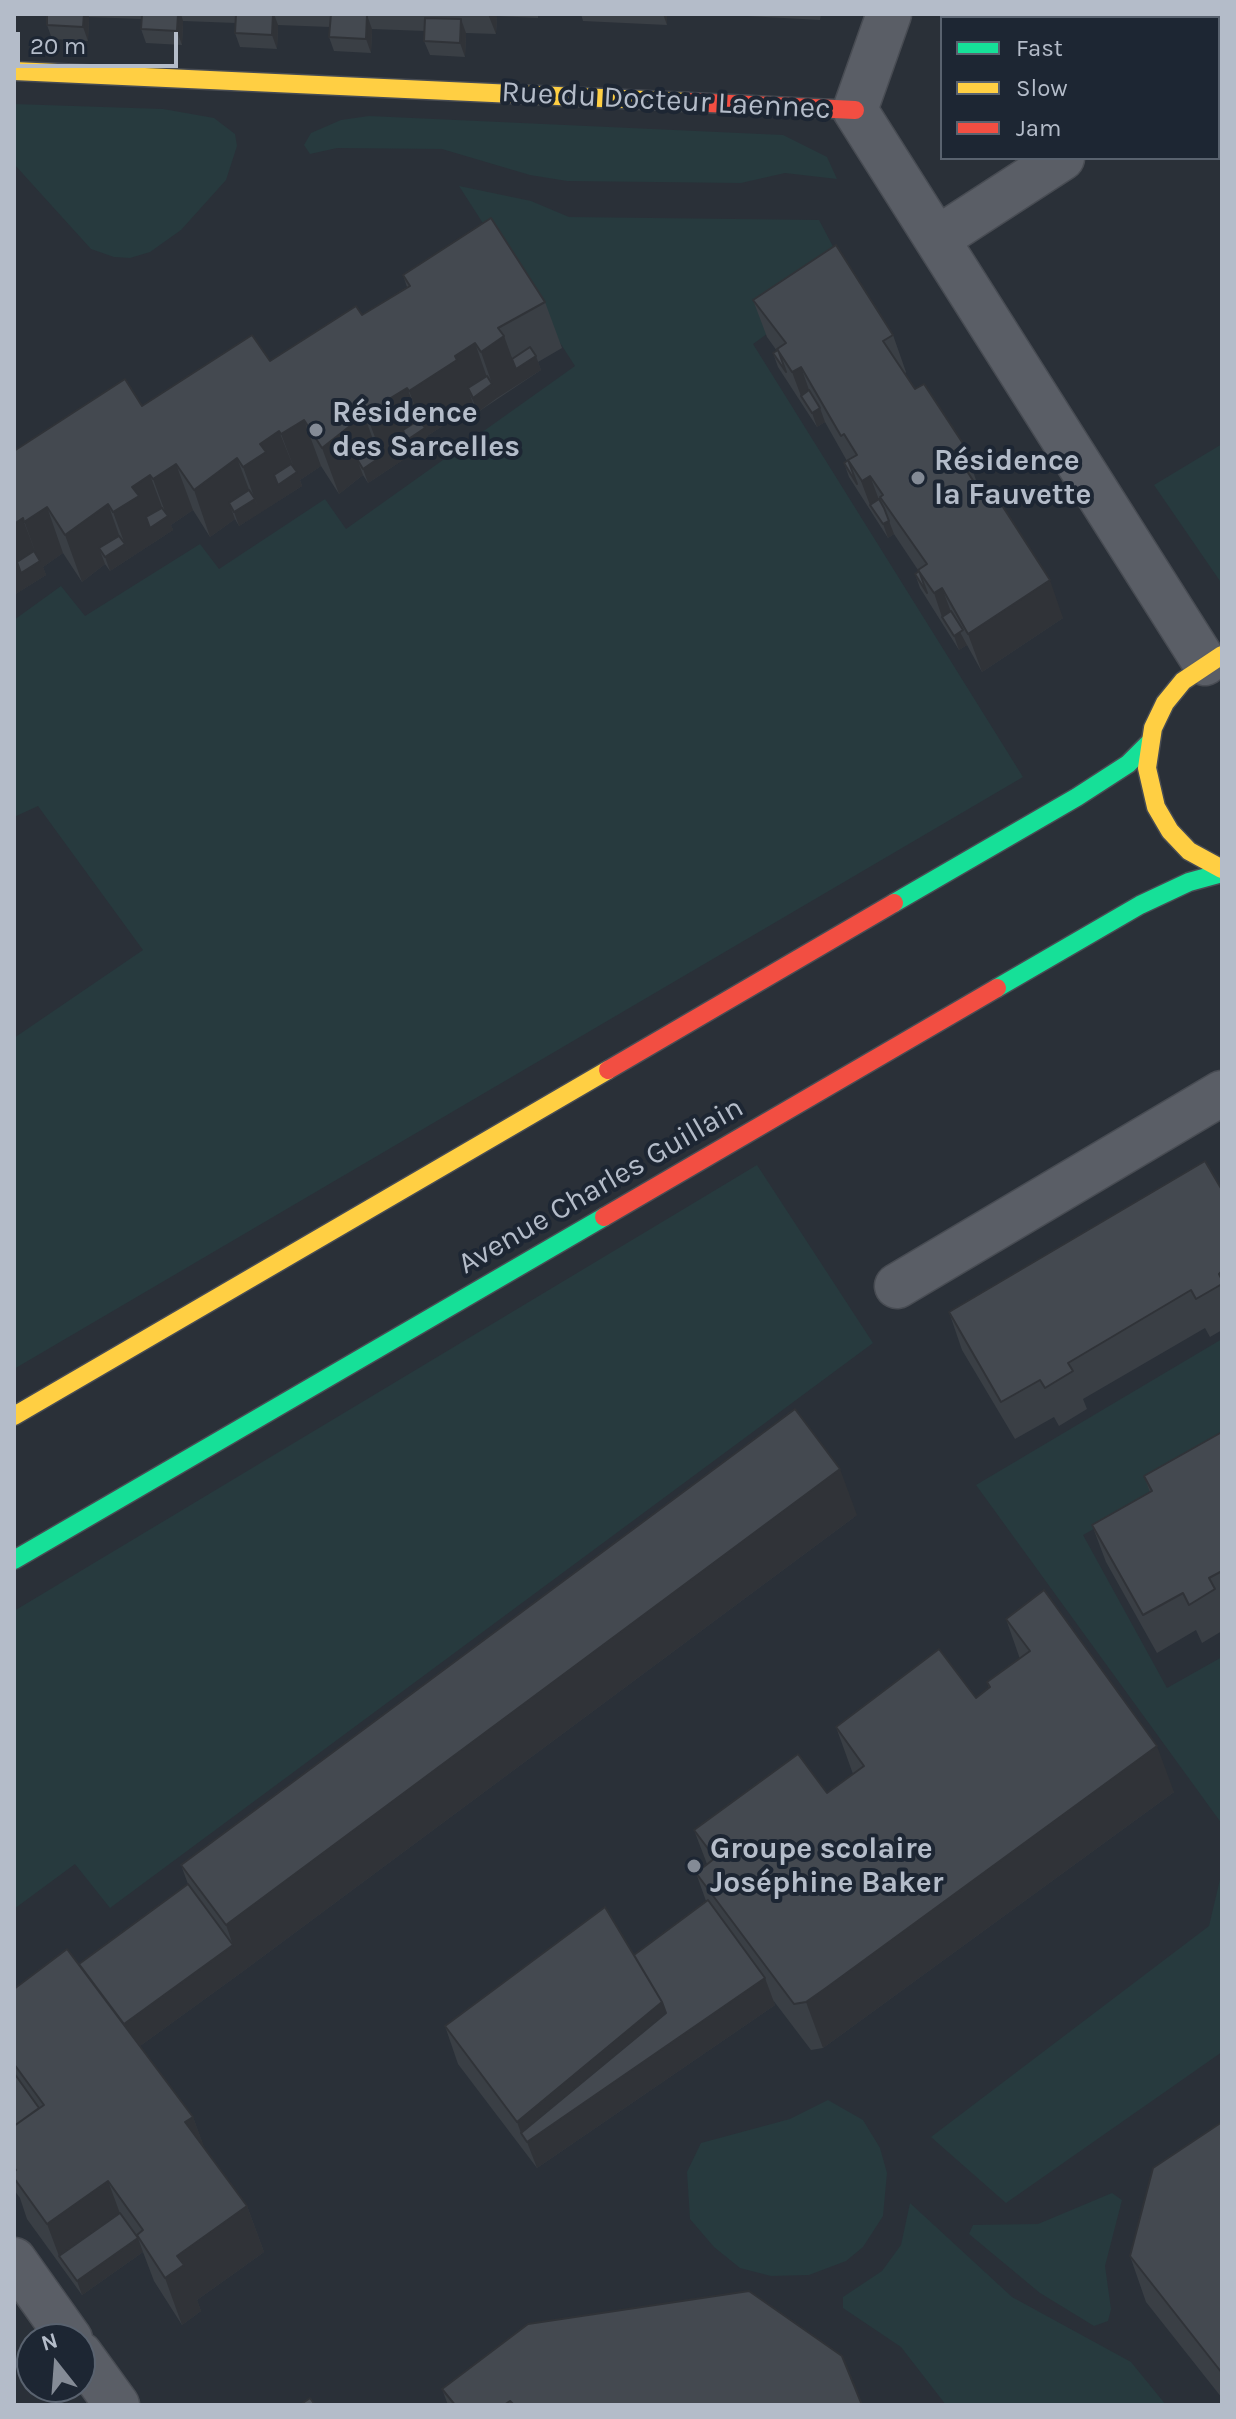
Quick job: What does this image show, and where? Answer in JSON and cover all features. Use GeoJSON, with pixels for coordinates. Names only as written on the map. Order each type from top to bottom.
{"type":"FeatureCollection","features":[{"type":"Feature","properties":{"kind":"street"},"geometry":{"type":"LineString","coordinates":[[855,110],[889,14]]}},
{"type":"Feature","properties":{"kind":"street","name":"Rue du Docteur Laennec"},"geometry":{"type":"LineString","coordinates":[[14,71],[855,110],[1214,659]]}},
{"type":"Feature","properties":{"kind":"street"},"geometry":{"type":"LineString","coordinates":[[937,239],[1059,160]]}},
{"type":"Feature","properties":{"kind":"street"},"geometry":{"type":"LineString","coordinates":[[1214,659],[1173,691],[1158,715],[1150,742],[1149,782],[1162,819],[1189,851],[1222,871]]}},
{"type":"Feature","properties":{"kind":"street"},"geometry":{"type":"LineString","coordinates":[[14,1416],[1063,805],[1128,764],[1150,742]]}},
{"type":"Feature","properties":{"kind":"street","name":"Avenue Charles Guillain"},"geometry":{"type":"LineString","coordinates":[[14,1560],[1140,905],[1189,882],[1222,871]]}},
{"type":"Feature","properties":{"kind":"street"},"geometry":{"type":"LineString","coordinates":[[897,1286],[1222,1093]]}},
{"type":"Feature","properties":{"kind":"street"},"geometry":{"type":"LineString","coordinates":[[14,2260],[28,2310],[47,2323]]}},
{"type":"Feature","properties":{"kind":"street"},"geometry":{"type":"LineString","coordinates":[[96,2376],[117,2405]]}},
{"type":"Feature","properties":{"kind":"green space"},"geometry":{"type":"Polygon","coordinates":[[[14,104],[163,109],[214,118],[235,134],[237,146],[226,180],[181,230],[150,252],[130,258],[114,257],[91,249],[14,164],[14,104]]]}},
{"type":"Feature","properties":{"kind":"green space"},"geometry":{"type":"Polygon","coordinates":[[[369,116],[783,135],[827,157],[837,179],[785,173],[741,183],[567,181],[530,175],[442,149],[337,148],[310,154],[304,145],[311,133],[341,120],[369,116]]]}},
{"type":"Feature","properties":{"kind":"green space"},"geometry":{"type":"Polygon","coordinates":[[[459,186],[531,201],[569,217],[819,220],[848,275],[753,344],[1023,777],[14,1369],[14,1038],[143,950],[38,806],[14,817],[14,620],[61,586],[85,616],[200,544],[219,569],[325,499],[346,529],[575,366],[459,186]]]}},
{"type":"Feature","properties":{"kind":"green space"},"geometry":{"type":"Polygon","coordinates":[[[1222,444],[1222,584],[1154,485],[1222,444]]]}},
{"type":"Feature","properties":{"kind":"green space"},"geometry":{"type":"Polygon","coordinates":[[[757,1165],[873,1343],[110,1908],[75,1864],[14,1909],[14,1611],[757,1165]]]}},
{"type":"Feature","properties":{"kind":"green space"},"geometry":{"type":"Polygon","coordinates":[[[1222,1339],[1222,1457],[1083,1535],[1167,1688],[1222,1657],[1222,1824],[976,1485],[1222,1339]]]}},
{"type":"Feature","properties":{"kind":"green space"},"geometry":{"type":"Polygon","coordinates":[[[1222,1871],[1222,2052],[1006,2203],[931,2137],[1209,1926],[1222,1871]]]}},
{"type":"Feature","properties":{"kind":"green space"},"geometry":{"type":"Polygon","coordinates":[[[828,2100],[863,2120],[880,2148],[887,2173],[883,2216],[863,2247],[846,2261],[809,2275],[771,2276],[740,2268],[714,2247],[690,2219],[687,2172],[701,2143],[790,2119],[828,2100]]]}},
{"type":"Feature","properties":{"kind":"green space"},"geometry":{"type":"Polygon","coordinates":[[[1112,2193],[1122,2200],[1105,2266],[1111,2309],[1108,2321],[1094,2326],[1040,2293],[969,2234],[973,2225],[1038,2224],[1112,2193]]]}},
{"type":"Feature","properties":{"kind":"green space"},"geometry":{"type":"Polygon","coordinates":[[[910,2203],[1012,2297],[1131,2362],[1166,2405],[946,2405],[901,2347],[843,2308],[843,2297],[882,2271],[901,2245],[910,2203]]]}},
{"type":"Feature","properties":{"kind":"building"},"geometry":{"type":"Polygon","coordinates":[[[47,14],[84,14],[83,27],[47,25],[47,14]]]}},
{"type":"Feature","properties":{"kind":"building"},"geometry":{"type":"Polygon","coordinates":[[[142,14],[178,14],[177,31],[141,29],[142,14]]]}},
{"type":"Feature","properties":{"kind":"building"},"geometry":{"type":"Polygon","coordinates":[[[236,14],[273,14],[272,35],[235,33],[236,14]]]}},
{"type":"Feature","properties":{"kind":"building"},"geometry":{"type":"Polygon","coordinates":[[[331,14],[367,15],[366,39],[329,37],[331,14]]]}},
{"type":"Feature","properties":{"kind":"building"},"geometry":{"type":"Polygon","coordinates":[[[425,18],[461,19],[460,43],[424,41],[425,18]]]}},
{"type":"Feature","properties":{"kind":"building"},"geometry":{"type":"Polygon","coordinates":[[[491,218],[545,302],[498,328],[504,336],[481,352],[475,343],[455,356],[457,360],[409,391],[407,388],[389,399],[395,408],[370,424],[364,415],[322,448],[304,420],[260,444],[266,452],[243,467],[237,458],[194,490],[176,464],[153,479],[150,475],[132,487],[139,496],[113,512],[108,504],[65,535],[47,507],[24,522],[23,518],[14,524],[14,451],[125,379],[142,406],[252,335],[270,361],[356,306],[362,315],[410,286],[403,275],[491,218]]]}},
{"type":"Feature","properties":{"kind":"building","name":"Résidence la Fauvette"},"geometry":{"type":"Polygon","coordinates":[[[836,245],[893,335],[883,341],[915,389],[924,384],[964,445],[954,451],[985,499],[994,493],[1050,580],[968,634],[942,588],[934,593],[918,570],[927,564],[880,497],[883,495],[870,476],[862,481],[848,460],[857,455],[844,434],[841,436],[801,367],[792,372],[777,349],[786,343],[753,300],[836,245]]]}},
{"type":"Feature","properties":{"kind":"building"},"geometry":{"type":"Polygon","coordinates":[[[530,347],[536,356],[516,369],[512,359],[530,347]]]}},
{"type":"Feature","properties":{"kind":"building"},"geometry":{"type":"Polygon","coordinates":[[[778,350],[786,372],[773,353],[778,350]]]}},
{"type":"Feature","properties":{"kind":"building"},"geometry":{"type":"Polygon","coordinates":[[[487,376],[492,384],[473,398],[468,388],[487,376]]]}},
{"type":"Feature","properties":{"kind":"building"},"geometry":{"type":"Polygon","coordinates":[[[809,390],[820,408],[812,413],[801,396],[809,390]]]}},
{"type":"Feature","properties":{"kind":"building"},"geometry":{"type":"Polygon","coordinates":[[[419,420],[425,428],[407,440],[403,430],[419,420]]]}},
{"type":"Feature","properties":{"kind":"building"},"geometry":{"type":"Polygon","coordinates":[[[376,447],[382,456],[363,469],[357,459],[376,447]]]}},
{"type":"Feature","properties":{"kind":"building"},"geometry":{"type":"Polygon","coordinates":[[[848,460],[857,484],[844,463],[848,460]]]}},
{"type":"Feature","properties":{"kind":"building"},"geometry":{"type":"Polygon","coordinates":[[[291,464],[297,472],[278,485],[274,475],[291,464]]]}},
{"type":"Feature","properties":{"kind":"building"},"geometry":{"type":"Polygon","coordinates":[[[249,490],[255,499],[234,512],[229,503],[249,490]]]}},
{"type":"Feature","properties":{"kind":"building"},"geometry":{"type":"Polygon","coordinates":[[[879,499],[889,521],[883,524],[870,505],[879,499]]]}},
{"type":"Feature","properties":{"kind":"building"},"geometry":{"type":"Polygon","coordinates":[[[162,508],[168,516],[150,528],[146,517],[162,508]]]}},
{"type":"Feature","properties":{"kind":"building"},"geometry":{"type":"Polygon","coordinates":[[[119,536],[125,544],[105,557],[99,548],[119,536]]]}},
{"type":"Feature","properties":{"kind":"building"},"geometry":{"type":"Polygon","coordinates":[[[34,551],[40,561],[21,573],[17,562],[34,551]]]}},
{"type":"Feature","properties":{"kind":"building"},"geometry":{"type":"Polygon","coordinates":[[[919,571],[927,593],[915,574],[919,571]]]}},
{"type":"Feature","properties":{"kind":"building"},"geometry":{"type":"Polygon","coordinates":[[[951,611],[963,630],[954,636],[942,617],[951,611]]]}},
{"type":"Feature","properties":{"kind":"building"},"geometry":{"type":"Polygon","coordinates":[[[1205,1161],[1222,1190],[1222,1271],[1219,1274],[1222,1284],[1196,1299],[1191,1290],[1068,1363],[1073,1371],[1045,1388],[1040,1380],[1001,1402],[949,1312],[1205,1161]]]}},
{"type":"Feature","properties":{"kind":"building"},"geometry":{"type":"Polygon","coordinates":[[[795,1409],[840,1469],[226,1925],[181,1865],[795,1409]]]}},
{"type":"Feature","properties":{"kind":"building"},"geometry":{"type":"Polygon","coordinates":[[[1222,1432],[1222,1571],[1209,1578],[1215,1589],[1189,1605],[1183,1593],[1143,1615],[1092,1525],[1152,1491],[1144,1476],[1222,1432]]]}},
{"type":"Feature","properties":{"kind":"building"},"geometry":{"type":"Polygon","coordinates":[[[1044,1590],[1157,1746],[826,1988],[806,2002],[794,2004],[696,1873],[715,1858],[694,1830],[798,1754],[827,1793],[864,1766],[836,1727],[939,1649],[976,1698],[990,1687],[987,1682],[1030,1651],[1006,1619],[1044,1590]]]}},
{"type":"Feature","properties":{"kind":"building"},"geometry":{"type":"Polygon","coordinates":[[[188,1884],[233,1945],[124,2024],[79,1964],[188,1884]]]}},
{"type":"Feature","properties":{"kind":"building"},"geometry":{"type":"Polygon","coordinates":[[[708,1900],[765,1978],[527,2142],[521,2133],[666,2013],[634,1955],[708,1900]]]}},
{"type":"Feature","properties":{"kind":"building"},"geometry":{"type":"Polygon","coordinates":[[[605,1907],[662,2002],[517,2122],[445,2026],[605,1907]]]}},
{"type":"Feature","properties":{"kind":"building"},"geometry":{"type":"Polygon","coordinates":[[[67,1949],[193,2117],[185,2122],[247,2206],[177,2256],[184,2265],[165,2278],[137,2235],[143,2230],[108,2181],[47,2224],[14,2178],[14,2126],[44,2105],[14,2064],[14,1989],[67,1949]]]}},
{"type":"Feature","properties":{"kind":"building"},"geometry":{"type":"Polygon","coordinates":[[[14,2073],[39,2108],[14,2126],[14,2073]]]}},
{"type":"Feature","properties":{"kind":"building"},"geometry":{"type":"Polygon","coordinates":[[[1222,2122],[1222,2373],[1130,2256],[1153,2168],[1222,2122]]]}},
{"type":"Feature","properties":{"kind":"building"},"geometry":{"type":"Polygon","coordinates":[[[120,2213],[138,2238],[77,2281],[59,2256],[120,2213]]]}},
{"type":"Feature","properties":{"kind":"building"},"geometry":{"type":"Polygon","coordinates":[[[749,2291],[842,2356],[862,2405],[514,2405],[510,2401],[504,2405],[455,2405],[442,2389],[528,2324],[749,2291]]]}},
{"type":"Feature","properties":{"kind":"building"},"geometry":{"type":"Polygon","coordinates":[[[310,2398],[315,2405],[300,2405],[310,2398]]]}},
{"type":"Feature","properties":{"kind":"traffic: fast"},"geometry":{"type":"LineString","coordinates":[[894,903],[1077,797],[1128,764],[1150,742]]}},
{"type":"Feature","properties":{"kind":"traffic: fast"},"geometry":{"type":"LineString","coordinates":[[997,988],[1140,905],[1189,882],[1222,873]]}},
{"type":"Feature","properties":{"kind":"traffic: fast"},"geometry":{"type":"LineString","coordinates":[[14,1560],[604,1217]]}},
{"type":"Feature","properties":{"kind":"traffic: slow"},"geometry":{"type":"LineString","coordinates":[[14,71],[688,102]]}},
{"type":"Feature","properties":{"kind":"traffic: slow"},"geometry":{"type":"LineString","coordinates":[[1222,655],[1183,681],[1165,703],[1153,728],[1147,768],[1156,807],[1170,831],[1189,851],[1222,869]]}},
{"type":"Feature","properties":{"kind":"traffic: slow"},"geometry":{"type":"LineString","coordinates":[[14,1416],[608,1070]]}},
{"type":"Feature","properties":{"kind":"traffic: jam"},"geometry":{"type":"LineString","coordinates":[[688,102],[855,110]]}},
{"type":"Feature","properties":{"kind":"traffic: jam"},"geometry":{"type":"LineString","coordinates":[[608,1070],[894,903]]}},
{"type":"Feature","properties":{"kind":"traffic: jam"},"geometry":{"type":"LineString","coordinates":[[604,1217],[997,988]]}},
{"type":"Feature","properties":{"kind":"place","name":"Résidence des Sarcelles"},"geometry":{"type":"Point","coordinates":[316,430]}},
{"type":"Feature","properties":{"kind":"place","name":"Résidence la Fauvette"},"geometry":{"type":"Point","coordinates":[918,478]}},
{"type":"Feature","properties":{"kind":"place","name":"Groupe scolaire Joséphine Baker"},"geometry":{"type":"Point","coordinates":[694,1866]}}]}
